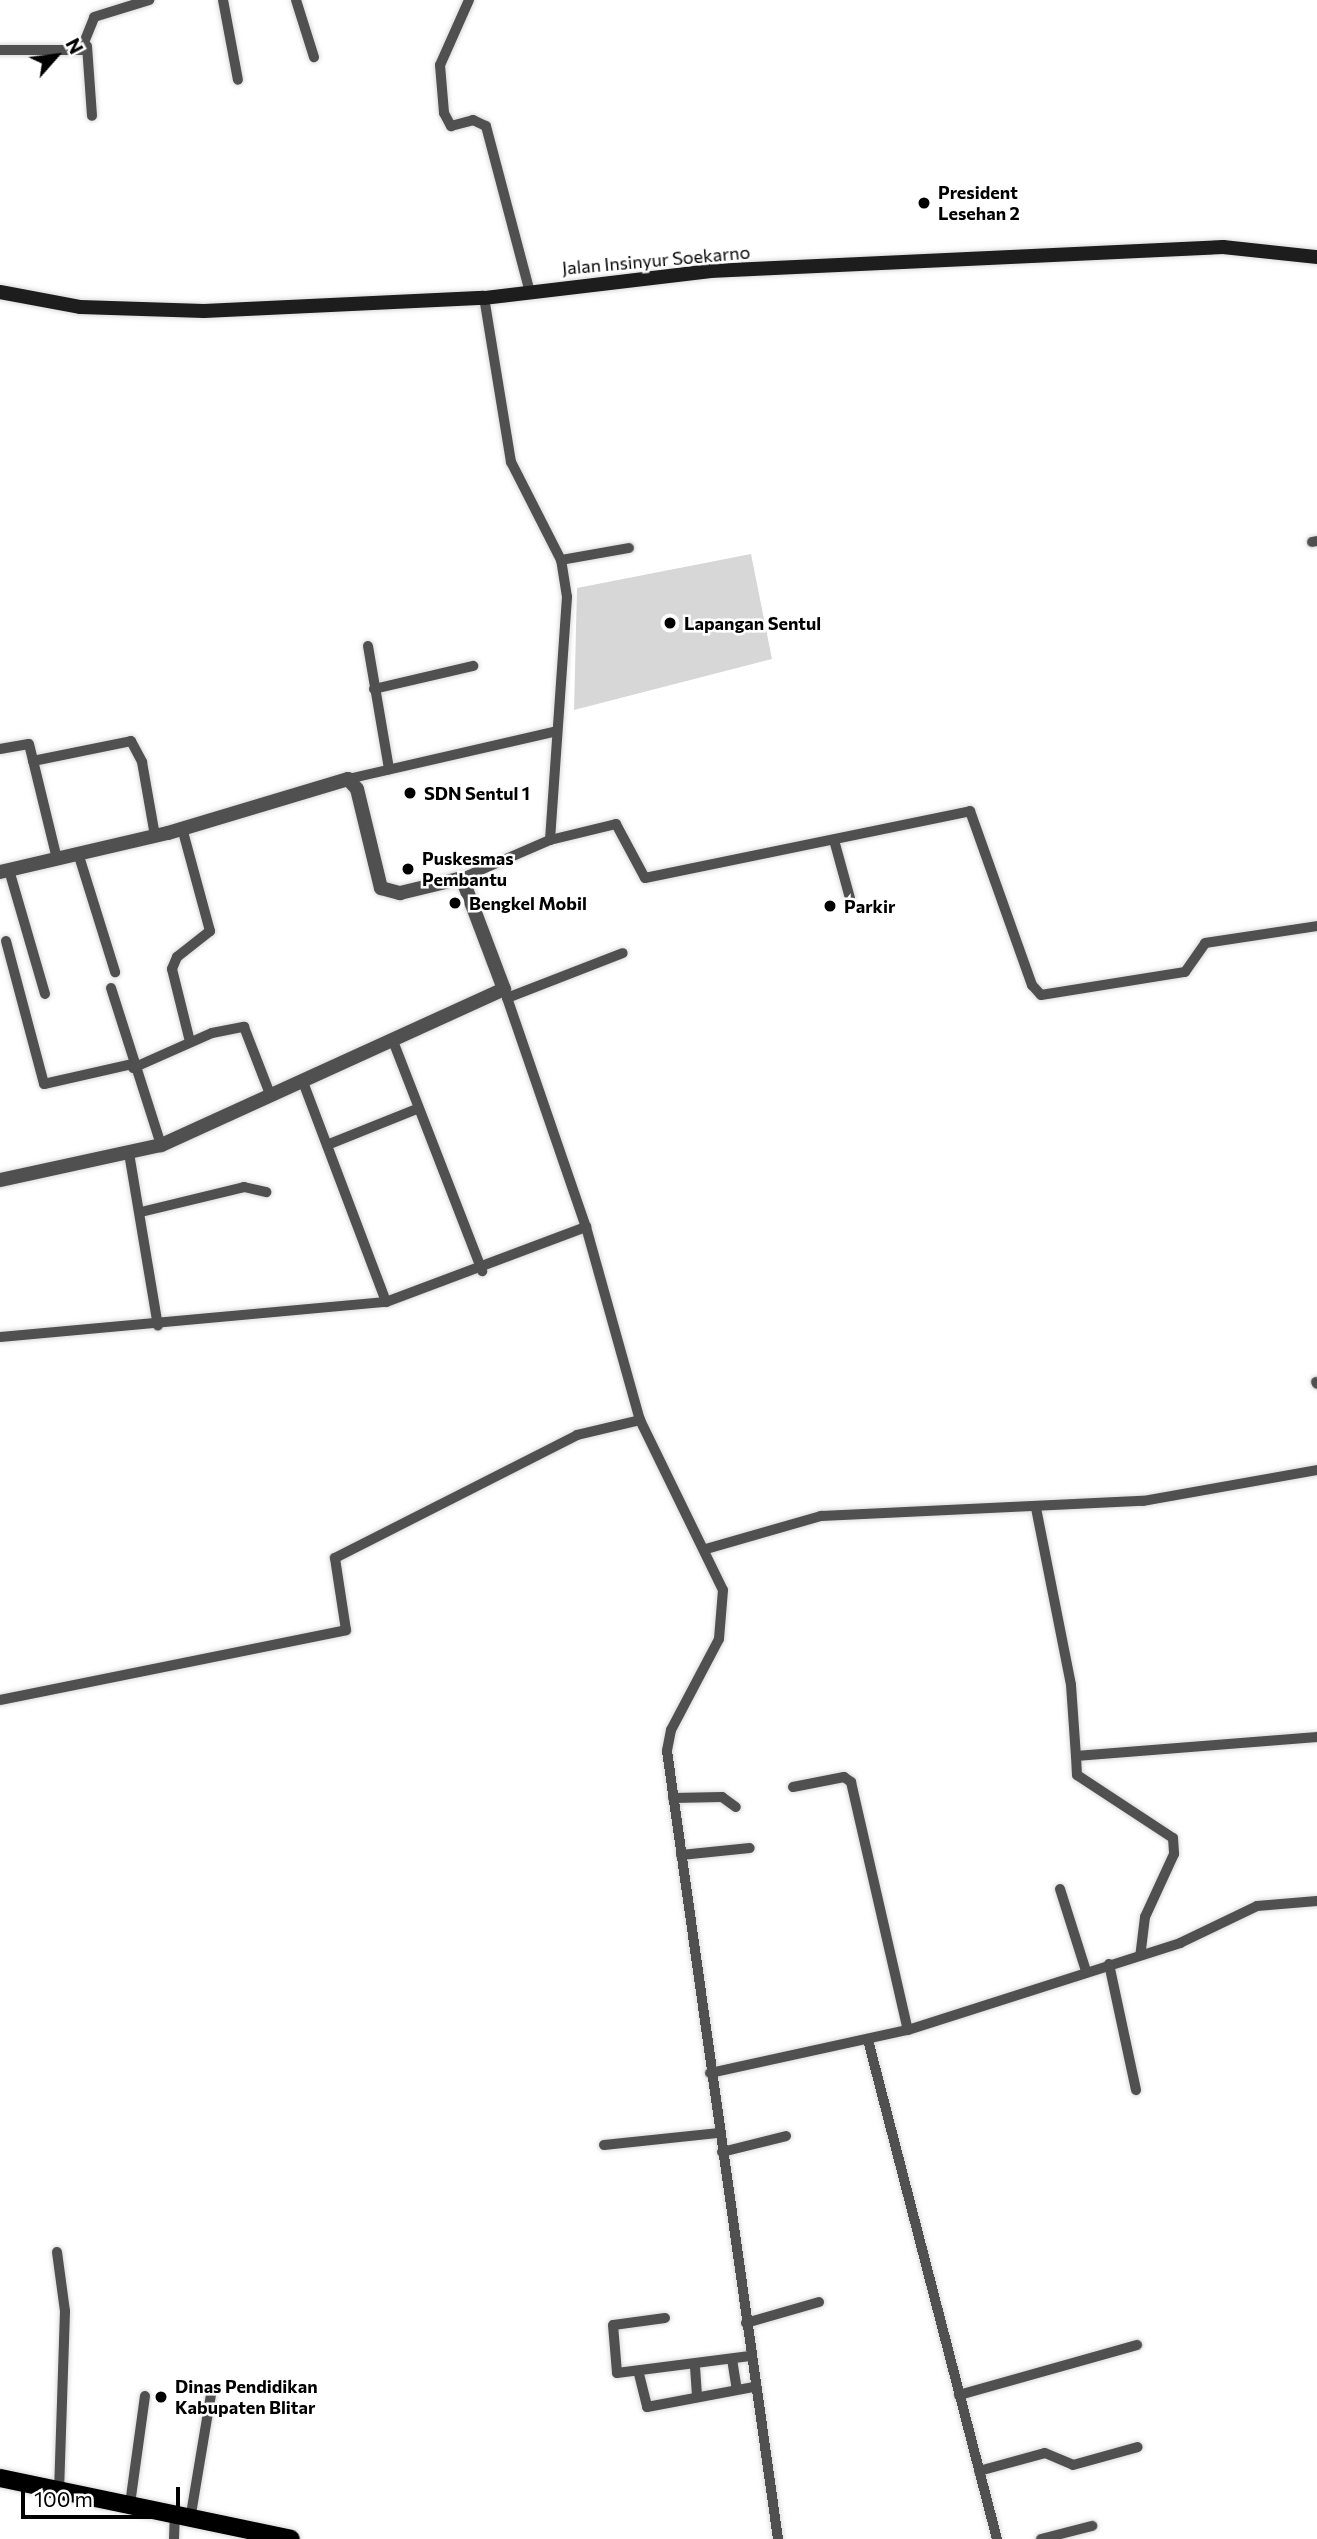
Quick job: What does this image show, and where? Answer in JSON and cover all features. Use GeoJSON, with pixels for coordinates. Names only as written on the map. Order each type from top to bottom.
{"type":"FeatureCollection","features":[{"type":"Feature","properties":{"kind":"highway"},"geometry":{"type":"LineString","coordinates":[[0,2478],[59,2488],[182,2518],[291,2539]]}},
{"type":"Feature","properties":{"kind":"main road","name":"Jalan Insinyur Soekarno"},"geometry":{"type":"LineString","coordinates":[[0,292],[80,307],[204,312],[484,298],[710,271],[1223,247],[1317,257]]}},
{"type":"Feature","properties":{"kind":"street"},"geometry":{"type":"LineString","coordinates":[[92,116],[87,47],[94,17],[149,0]]}},
{"type":"Feature","properties":{"kind":"street"},"geometry":{"type":"LineString","coordinates":[[223,0],[238,80]]}},
{"type":"Feature","properties":{"kind":"street"},"geometry":{"type":"LineString","coordinates":[[296,0],[314,57]]}},
{"type":"Feature","properties":{"kind":"street"},"geometry":{"type":"LineString","coordinates":[[469,0],[440,65],[443,113],[451,127],[472,120],[486,126],[530,292]]}},
{"type":"Feature","properties":{"kind":"street"},"geometry":{"type":"LineString","coordinates":[[0,50],[87,47]]}},
{"type":"Feature","properties":{"kind":"street"},"geometry":{"type":"LineString","coordinates":[[484,298],[511,462],[561,560],[567,597],[554,732],[550,840]]}},
{"type":"Feature","properties":{"kind":"street"},"geometry":{"type":"LineString","coordinates":[[561,560],[629,548]]}},
{"type":"Feature","properties":{"kind":"street"},"geometry":{"type":"LineString","coordinates":[[368,646],[389,769]]}},
{"type":"Feature","properties":{"kind":"street"},"geometry":{"type":"LineString","coordinates":[[374,689],[473,666]]}},
{"type":"Feature","properties":{"kind":"street"},"geometry":{"type":"LineString","coordinates":[[45,994],[4,871],[182,828],[348,779],[554,732]]}},
{"type":"Feature","properties":{"kind":"street"},"geometry":{"type":"LineString","coordinates":[[0,749],[24,740],[33,761],[57,859]]}},
{"type":"Feature","properties":{"kind":"street"},"geometry":{"type":"LineString","coordinates":[[33,761],[131,741],[142,762],[155,835]]}},
{"type":"Feature","properties":{"kind":"street"},"geometry":{"type":"LineString","coordinates":[[348,779],[357,789],[381,888],[400,893],[462,877],[550,840],[616,824],[645,878],[973,813],[1032,985],[1041,995],[1185,972],[1205,943],[1317,926]]}},
{"type":"Feature","properties":{"kind":"street"},"geometry":{"type":"LineString","coordinates":[[182,828],[210,931],[177,957],[172,969],[190,1042]]}},
{"type":"Feature","properties":{"kind":"street"},"geometry":{"type":"LineString","coordinates":[[834,840],[850,898]]}},
{"type":"Feature","properties":{"kind":"street"},"geometry":{"type":"LineString","coordinates":[[78,853],[115,972]]}},
{"type":"Feature","properties":{"kind":"street"},"geometry":{"type":"LineString","coordinates":[[462,877],[506,994],[586,1227],[640,1420],[706,1549],[723,1590],[724,1613],[712,1657],[668,1740],[673,1798],[710,2073],[758,2418],[778,2539]]}},
{"type":"Feature","properties":{"kind":"street"},"geometry":{"type":"LineString","coordinates":[[6,942],[44,1084],[132,1066],[190,1042],[244,1027],[270,1094]]}},
{"type":"Feature","properties":{"kind":"street"},"geometry":{"type":"LineString","coordinates":[[0,1180],[161,1145],[270,1094],[506,994],[623,953]]}},
{"type":"Feature","properties":{"kind":"street"},"geometry":{"type":"LineString","coordinates":[[111,988],[132,1066],[161,1145]]}},
{"type":"Feature","properties":{"kind":"street"},"geometry":{"type":"LineString","coordinates":[[393,1041],[482,1271]]}},
{"type":"Feature","properties":{"kind":"street"},"geometry":{"type":"LineString","coordinates":[[303,1082],[386,1302]]}},
{"type":"Feature","properties":{"kind":"street"},"geometry":{"type":"LineString","coordinates":[[327,1145],[418,1109]]}},
{"type":"Feature","properties":{"kind":"street"},"geometry":{"type":"LineString","coordinates":[[129,1153],[158,1326]]}},
{"type":"Feature","properties":{"kind":"street"},"geometry":{"type":"LineString","coordinates":[[141,1212],[244,1187],[267,1192]]}},
{"type":"Feature","properties":{"kind":"street"},"geometry":{"type":"LineString","coordinates":[[0,1337],[158,1326],[386,1302],[482,1271],[586,1227]]}},
{"type":"Feature","properties":{"kind":"street"},"geometry":{"type":"LineString","coordinates":[[0,1700],[346,1630],[335,1558],[577,1435],[640,1420]]}},
{"type":"Feature","properties":{"kind":"street"},"geometry":{"type":"LineString","coordinates":[[706,1549],[821,1516],[1036,1508],[1182,1496],[1317,1470]]}},
{"type":"Feature","properties":{"kind":"street"},"geometry":{"type":"LineString","coordinates":[[1036,1508],[1071,1685],[1077,1775],[1173,1838],[1174,1853],[1145,1917],[1140,1955]]}},
{"type":"Feature","properties":{"kind":"street"},"geometry":{"type":"LineString","coordinates":[[1076,1756],[1317,1737]]}},
{"type":"Feature","properties":{"kind":"street"},"geometry":{"type":"LineString","coordinates":[[793,1787],[850,1782],[908,2030]]}},
{"type":"Feature","properties":{"kind":"street"},"geometry":{"type":"LineString","coordinates":[[673,1798],[722,1797],[736,1807]]}},
{"type":"Feature","properties":{"kind":"street"},"geometry":{"type":"LineString","coordinates":[[681,1855],[750,1847]]}},
{"type":"Feature","properties":{"kind":"street"},"geometry":{"type":"LineString","coordinates":[[1060,1889],[1086,1971]]}},
{"type":"Feature","properties":{"kind":"street"},"geometry":{"type":"LineString","coordinates":[[710,2073],[908,2030],[1191,1939],[1257,1906],[1317,1901]]}},
{"type":"Feature","properties":{"kind":"street"},"geometry":{"type":"LineString","coordinates":[[1109,1964],[1136,2090]]}},
{"type":"Feature","properties":{"kind":"street"},"geometry":{"type":"LineString","coordinates":[[868,2040],[997,2539]]}},
{"type":"Feature","properties":{"kind":"street"},"geometry":{"type":"LineString","coordinates":[[604,2145],[719,2133]]}},
{"type":"Feature","properties":{"kind":"street"},"geometry":{"type":"LineString","coordinates":[[722,2152],[786,2136]]}},
{"type":"Feature","properties":{"kind":"street"},"geometry":{"type":"LineString","coordinates":[[57,2252],[65,2311],[59,2488]]}},
{"type":"Feature","properties":{"kind":"street"},"geometry":{"type":"LineString","coordinates":[[746,2323],[819,2302]]}},
{"type":"Feature","properties":{"kind":"street"},"geometry":{"type":"LineString","coordinates":[[664,2318],[612,2327],[615,2371],[639,2374],[750,2356]]}},
{"type":"Feature","properties":{"kind":"street"},"geometry":{"type":"LineString","coordinates":[[959,2395],[1137,2345]]}},
{"type":"Feature","properties":{"kind":"street"},"geometry":{"type":"LineString","coordinates":[[732,2360],[737,2389]]}},
{"type":"Feature","properties":{"kind":"street"},"geometry":{"type":"LineString","coordinates":[[695,2367],[697,2397]]}},
{"type":"Feature","properties":{"kind":"street"},"geometry":{"type":"LineString","coordinates":[[639,2374],[646,2406],[754,2387]]}},
{"type":"Feature","properties":{"kind":"street"},"geometry":{"type":"LineString","coordinates":[[174,2539],[182,2518],[211,2395]]}},
{"type":"Feature","properties":{"kind":"street"},"geometry":{"type":"LineString","coordinates":[[130,2504],[145,2396]]}},
{"type":"Feature","properties":{"kind":"street"},"geometry":{"type":"LineString","coordinates":[[979,2471],[1045,2453],[1073,2465],[1138,2446]]}},
{"type":"Feature","properties":{"kind":"street"},"geometry":{"type":"LineString","coordinates":[[1041,2539],[1092,2526]]}},
{"type":"Feature","properties":{"kind":"shaded area","name":"Lapangan Sentul"},"geometry":{"type":"Polygon","coordinates":[[[751,554],[772,659],[574,710],[577,588],[751,554]]]}},
{"type":"Feature","properties":{"kind":"place","name":"President Lesehan 2"},"geometry":{"type":"Point","coordinates":[924,203]}},
{"type":"Feature","properties":{"kind":"place","name":"Lapangan Sentul"},"geometry":{"type":"Point","coordinates":[670,623]}},
{"type":"Feature","properties":{"kind":"place","name":"SDN Sentul 1"},"geometry":{"type":"Point","coordinates":[410,793]}},
{"type":"Feature","properties":{"kind":"place","name":"Puskesmas Pembantu"},"geometry":{"type":"Point","coordinates":[408,869]}},
{"type":"Feature","properties":{"kind":"place","name":"Bengkel Mobil"},"geometry":{"type":"Point","coordinates":[455,903]}},
{"type":"Feature","properties":{"kind":"place","name":"Parkir"},"geometry":{"type":"Point","coordinates":[830,906]}},
{"type":"Feature","properties":{"kind":"place","name":"Dinas Pendidikan Kabupaten Blitar"},"geometry":{"type":"Point","coordinates":[161,2397]}}]}
